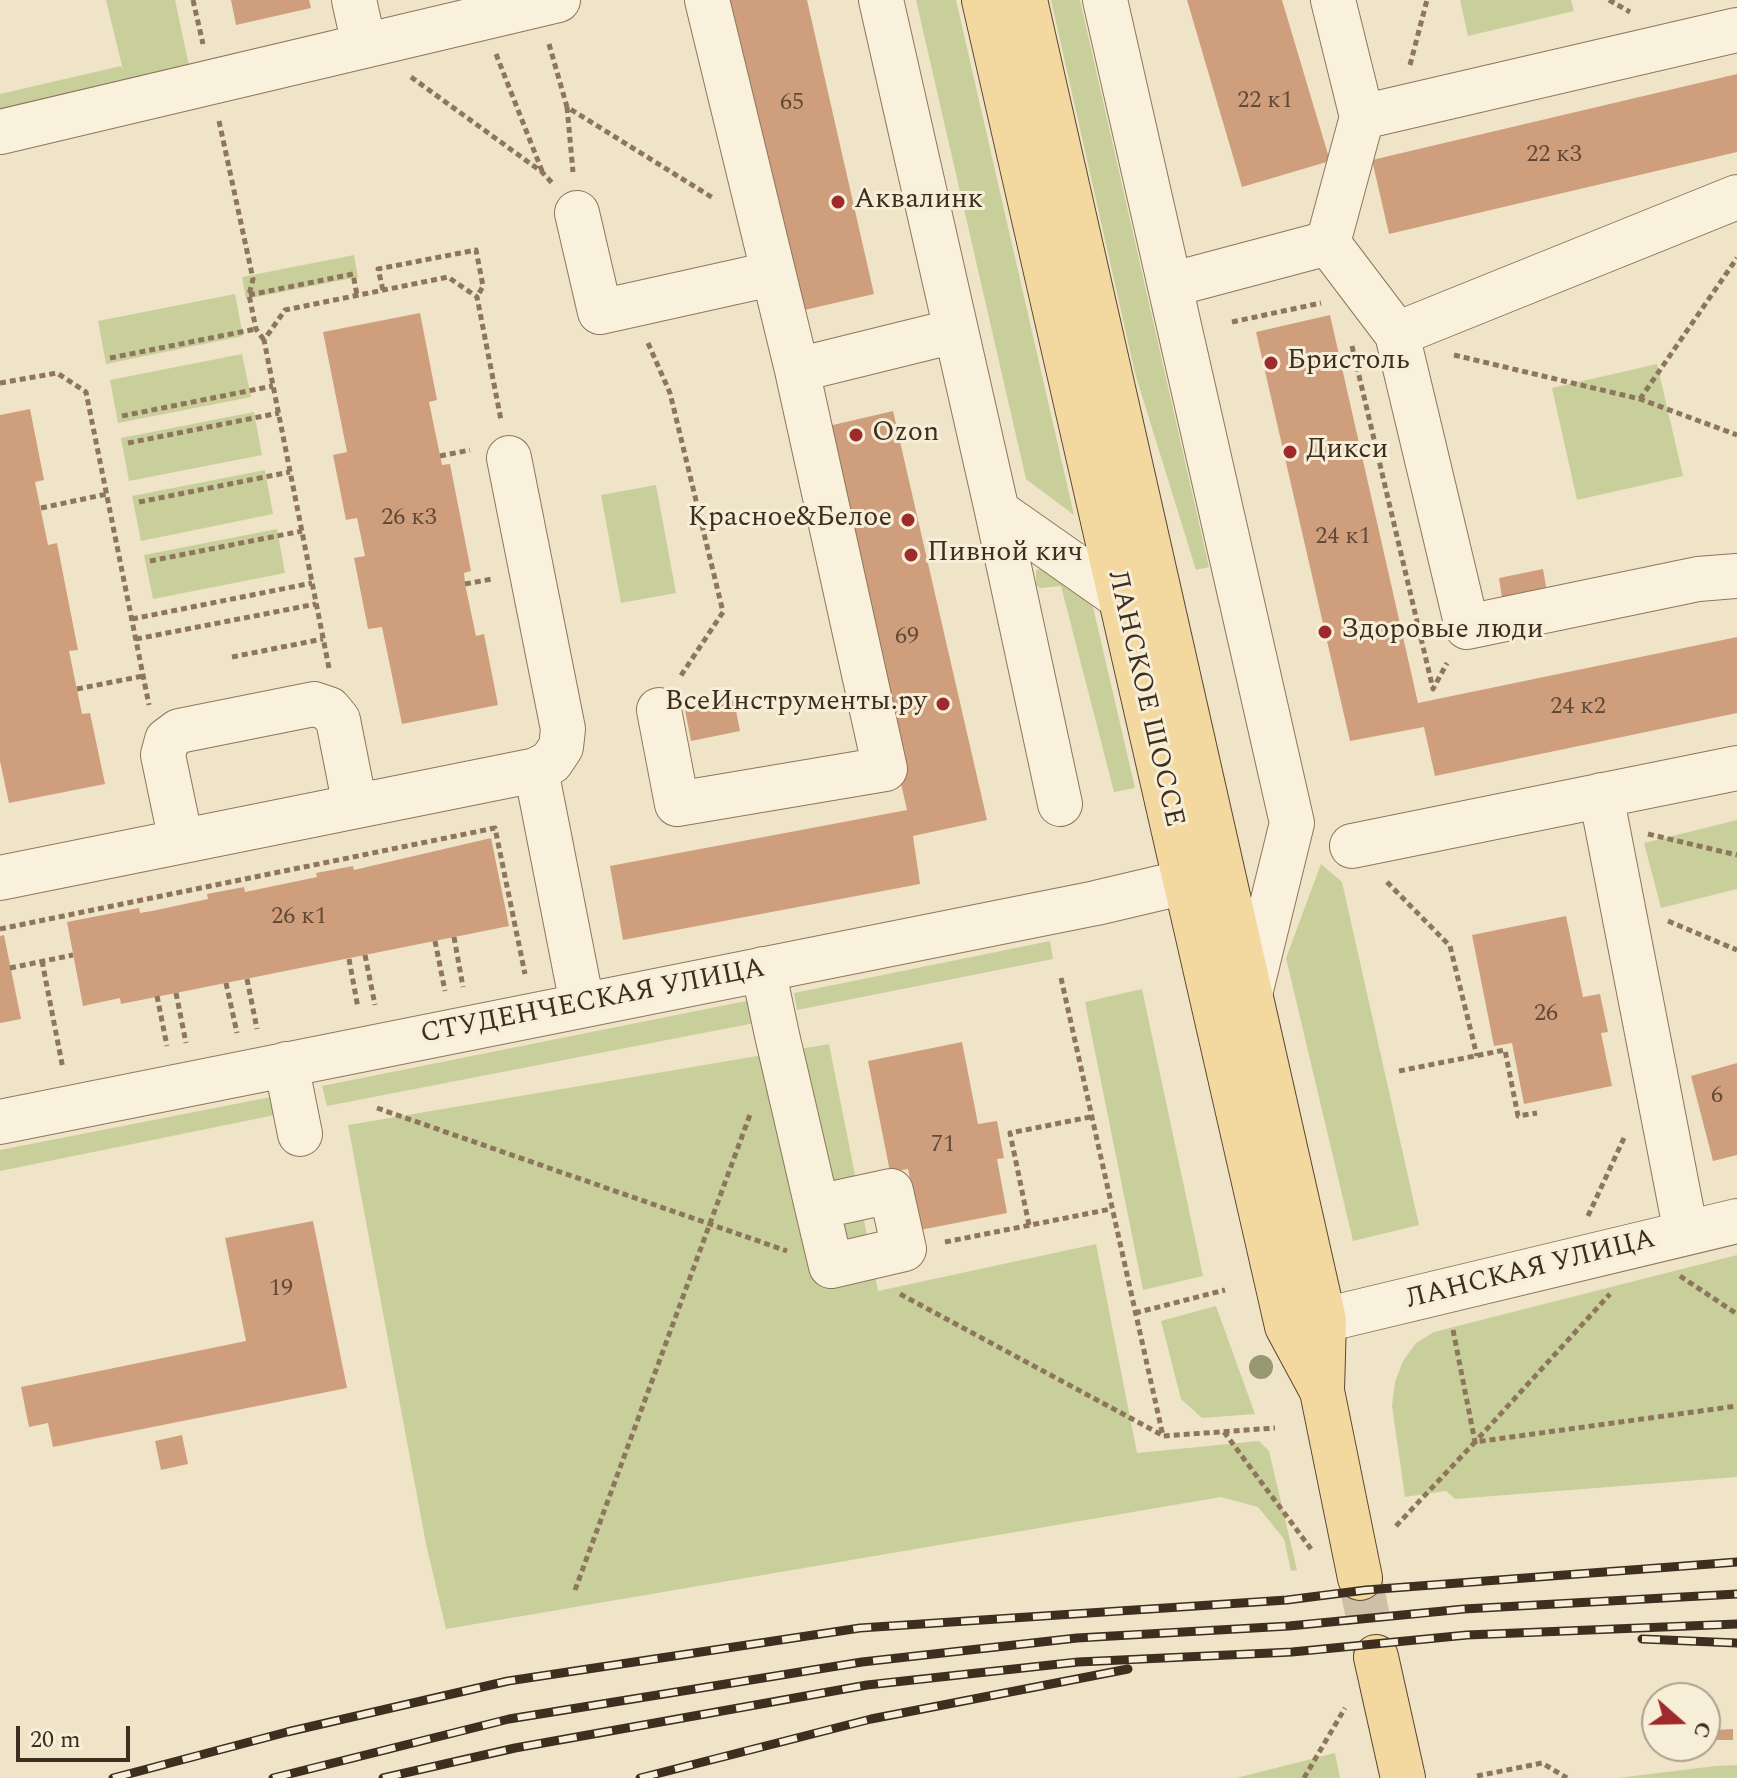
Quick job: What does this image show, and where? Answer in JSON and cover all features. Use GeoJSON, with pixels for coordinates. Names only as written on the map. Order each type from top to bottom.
{"type":"FeatureCollection","features":[{"type":"Feature","properties":{"kind":"main road","name":"ЛАНСКОЕ ШОССЕ"},"geometry":{"type":"LineString","coordinates":[[984,0],[1287,1326],[1322,1391]]}},
{"type":"Feature","properties":{"kind":"main road","name":"ЛАНСКОЕ ШОССЕ"},"geometry":{"type":"LineString","coordinates":[[1025,0],[1324,1320],[1322,1391],[1360,1578]]}},
{"type":"Feature","properties":{"kind":"main road"},"geometry":{"type":"LineString","coordinates":[[1376,1657],[1403,1778]]}},
{"type":"Feature","properties":{"kind":"street"},"geometry":{"type":"LineString","coordinates":[[354,0],[364,45]]}},
{"type":"Feature","properties":{"kind":"street"},"geometry":{"type":"LineString","coordinates":[[659,710],[677,804],[885,769],[797,370],[771,274],[707,0]]}},
{"type":"Feature","properties":{"kind":"street"},"geometry":{"type":"LineString","coordinates":[[881,0],[1060,804]]}},
{"type":"Feature","properties":{"kind":"street"},"geometry":{"type":"LineString","coordinates":[[1105,0],[1292,823],[1250,994]]}},
{"type":"Feature","properties":{"kind":"street"},"geometry":{"type":"LineString","coordinates":[[1328,243],[1380,114],[1333,0]]}},
{"type":"Feature","properties":{"kind":"street"},"geometry":{"type":"LineString","coordinates":[[0,132],[548,2]]}},
{"type":"Feature","properties":{"kind":"street"},"geometry":{"type":"LineString","coordinates":[[1380,114],[1737,30]]}},
{"type":"Feature","properties":{"kind":"street"},"geometry":{"type":"LineString","coordinates":[[1397,334],[1737,197]]}},
{"type":"Feature","properties":{"kind":"street"},"geometry":{"type":"LineString","coordinates":[[577,213],[600,312],[771,274]]}},
{"type":"Feature","properties":{"kind":"street"},"geometry":{"type":"LineString","coordinates":[[1170,285],[1328,243]]}},
{"type":"Feature","properties":{"kind":"street"},"geometry":{"type":"LineString","coordinates":[[1328,243],[1397,334],[1467,627],[1698,579],[1737,576]]}},
{"type":"Feature","properties":{"kind":"street"},"geometry":{"type":"LineString","coordinates":[[797,370],[955,331]]}},
{"type":"Feature","properties":{"kind":"street"},"geometry":{"type":"LineString","coordinates":[[0,878],[536,770],[551,762],[561,747],[563,729],[509,458]]}},
{"type":"Feature","properties":{"kind":"street"},"geometry":{"type":"LineString","coordinates":[[997,511],[1121,598]]}},
{"type":"Feature","properties":{"kind":"street"},"geometry":{"type":"LineString","coordinates":[[181,841],[163,755],[167,740],[179,731],[314,704],[329,709],[338,720],[355,806]]}},
{"type":"Feature","properties":{"kind":"street"},"geometry":{"type":"LineString","coordinates":[[1352,846],[1604,810],[1737,768]]}},
{"type":"Feature","properties":{"kind":"street"},"geometry":{"type":"LineString","coordinates":[[536,770],[582,1004]]}},
{"type":"Feature","properties":{"kind":"street"},"geometry":{"type":"LineString","coordinates":[[1604,810],[1680,1253]]}},
{"type":"Feature","properties":{"kind":"street","name":"СТУДЕНЧЕСКАЯ УЛИЦА"},"geometry":{"type":"LineString","coordinates":[[0,1122],[1096,903],[1185,882]]}},
{"type":"Feature","properties":{"kind":"street"},"geometry":{"type":"LineString","coordinates":[[763,969],[817,1207],[837,1265],[904,1249],[891,1191],[817,1207]]}},
{"type":"Feature","properties":{"kind":"street"},"geometry":{"type":"LineString","coordinates":[[286,1064],[300,1134]]}},
{"type":"Feature","properties":{"kind":"street","name":"ЛАНСКАЯ УЛИЦА"},"geometry":{"type":"LineString","coordinates":[[1324,1320],[1566,1263],[1680,1253],[1737,1221]]}},
{"type":"Feature","properties":{"kind":"path"},"geometry":{"type":"LineString","coordinates":[[1380,114],[1427,0]]}},
{"type":"Feature","properties":{"kind":"path"},"geometry":{"type":"LineString","coordinates":[[548,2],[567,107],[577,213]]}},
{"type":"Feature","properties":{"kind":"path"},"geometry":{"type":"LineString","coordinates":[[482,18],[542,172]]}},
{"type":"Feature","properties":{"kind":"path"},"geometry":{"type":"LineString","coordinates":[[364,45],[542,172],[577,213]]}},
{"type":"Feature","properties":{"kind":"path"},"geometry":{"type":"LineString","coordinates":[[210,80],[253,279],[249,295],[256,329],[264,340],[332,683],[329,709]]}},
{"type":"Feature","properties":{"kind":"path"},"geometry":{"type":"LineString","coordinates":[[567,107],[761,228]]}},
{"type":"Feature","properties":{"kind":"path"},"geometry":{"type":"LineString","coordinates":[[383,290],[378,269],[476,250],[483,286],[477,297],[509,458]]}},
{"type":"Feature","properties":{"kind":"path"},"geometry":{"type":"LineString","coordinates":[[1640,399],[1737,258]]}},
{"type":"Feature","properties":{"kind":"path"},"geometry":{"type":"LineString","coordinates":[[249,295],[353,274],[357,295]]}},
{"type":"Feature","properties":{"kind":"path"},"geometry":{"type":"LineString","coordinates":[[264,340],[285,310],[357,295],[448,277],[477,297]]}},
{"type":"Feature","properties":{"kind":"path"},"geometry":{"type":"LineString","coordinates":[[1232,322],[1325,302]]}},
{"type":"Feature","properties":{"kind":"path"},"geometry":{"type":"LineString","coordinates":[[631,306],[670,393],[723,612],[659,710]]}},
{"type":"Feature","properties":{"kind":"path"},"geometry":{"type":"LineString","coordinates":[[110,358],[256,329]]}},
{"type":"Feature","properties":{"kind":"path"},"geometry":{"type":"LineString","coordinates":[[1397,334],[1466,360],[1640,399],[1737,435]]}},
{"type":"Feature","properties":{"kind":"path"},"geometry":{"type":"LineString","coordinates":[[0,383],[57,373],[86,392],[152,720],[167,740]]}},
{"type":"Feature","properties":{"kind":"path"},"geometry":{"type":"LineString","coordinates":[[122,416],[273,386]]}},
{"type":"Feature","properties":{"kind":"path"},"geometry":{"type":"LineString","coordinates":[[128,443],[279,413]]}},
{"type":"Feature","properties":{"kind":"path"},"geometry":{"type":"LineString","coordinates":[[139,502],[290,472]]}},
{"type":"Feature","properties":{"kind":"path"},"geometry":{"type":"LineString","coordinates":[[41,508],[107,494]]}},
{"type":"Feature","properties":{"kind":"path"},"geometry":{"type":"LineString","coordinates":[[150,561],[302,531]]}},
{"type":"Feature","properties":{"kind":"path"},"geometry":{"type":"LineString","coordinates":[[132,619],[312,583]]}},
{"type":"Feature","properties":{"kind":"path"},"geometry":{"type":"LineString","coordinates":[[136,639],[316,604]]}},
{"type":"Feature","properties":{"kind":"path"},"geometry":{"type":"LineString","coordinates":[[232,657],[323,639]]}},
{"type":"Feature","properties":{"kind":"path"},"geometry":{"type":"LineString","coordinates":[[77,689],[143,676]]}},
{"type":"Feature","properties":{"kind":"path"},"geometry":{"type":"LineString","coordinates":[[1604,810],[1737,855]]}},
{"type":"Feature","properties":{"kind":"path"},"geometry":{"type":"LineString","coordinates":[[0,929],[495,828],[525,974]]}},
{"type":"Feature","properties":{"kind":"path"},"geometry":{"type":"LineString","coordinates":[[1352,846],[1450,946],[1477,1056]]}},
{"type":"Feature","properties":{"kind":"path"},"geometry":{"type":"LineString","coordinates":[[1621,902],[1737,950]]}},
{"type":"Feature","properties":{"kind":"path"},"geometry":{"type":"LineString","coordinates":[[454,937],[463,987]]}},
{"type":"Feature","properties":{"kind":"path"},"geometry":{"type":"LineString","coordinates":[[435,941],[445,991]]}},
{"type":"Feature","properties":{"kind":"path"},"geometry":{"type":"LineString","coordinates":[[10,968],[73,955]]}},
{"type":"Feature","properties":{"kind":"path"},"geometry":{"type":"LineString","coordinates":[[365,955],[375,1005]]}},
{"type":"Feature","properties":{"kind":"path"},"geometry":{"type":"LineString","coordinates":[[349,959],[358,1008]]}},
{"type":"Feature","properties":{"kind":"path"},"geometry":{"type":"LineString","coordinates":[[42,961],[63,1069]]}},
{"type":"Feature","properties":{"kind":"path"},"geometry":{"type":"LineString","coordinates":[[1061,978],[1163,1436]]}},
{"type":"Feature","properties":{"kind":"path"},"geometry":{"type":"LineString","coordinates":[[247,979],[257,1030]]}},
{"type":"Feature","properties":{"kind":"path"},"geometry":{"type":"LineString","coordinates":[[226,983],[237,1034]]}},
{"type":"Feature","properties":{"kind":"path"},"geometry":{"type":"LineString","coordinates":[[176,993],[186,1044]]}},
{"type":"Feature","properties":{"kind":"path"},"geometry":{"type":"LineString","coordinates":[[157,996],[168,1048]]}},
{"type":"Feature","properties":{"kind":"path"},"geometry":{"type":"LineString","coordinates":[[1399,1071],[1505,1050],[1518,1116],[1537,1113]]}},
{"type":"Feature","properties":{"kind":"path"},"geometry":{"type":"LineString","coordinates":[[377,1108],[712,1225],[837,1265],[1163,1436],[1275,1428]]}},
{"type":"Feature","properties":{"kind":"path"},"geometry":{"type":"LineString","coordinates":[[575,1590],[712,1225],[752,1108]]}},
{"type":"Feature","properties":{"kind":"path"},"geometry":{"type":"LineString","coordinates":[[1029,1225],[1010,1133],[1090,1117]]}},
{"type":"Feature","properties":{"kind":"path"},"geometry":{"type":"LineString","coordinates":[[1566,1263],[1629,1126]]}},
{"type":"Feature","properties":{"kind":"path"},"geometry":{"type":"LineString","coordinates":[[904,1249],[1111,1209]]}},
{"type":"Feature","properties":{"kind":"path"},"geometry":{"type":"LineString","coordinates":[[1680,1253],[1737,1314]]}},
{"type":"Feature","properties":{"kind":"path"},"geometry":{"type":"LineString","coordinates":[[1396,1526],[1619,1283]]}},
{"type":"Feature","properties":{"kind":"path"},"geometry":{"type":"LineString","coordinates":[[1135,1313],[1225,1290]]}},
{"type":"Feature","properties":{"kind":"path"},"geometry":{"type":"LineString","coordinates":[[1451,1319],[1475,1442]]}},
{"type":"Feature","properties":{"kind":"path"},"geometry":{"type":"LineString","coordinates":[[1475,1442],[1737,1406]]}},
{"type":"Feature","properties":{"kind":"path"},"geometry":{"type":"LineString","coordinates":[[1224,1432],[1311,1549]]}},
{"type":"Feature","properties":{"kind":"path"},"geometry":{"type":"LineString","coordinates":[[1304,1778],[1346,1707]]}},
{"type":"Feature","properties":{"kind":"path"},"geometry":{"type":"LineString","coordinates":[[1477,1776],[1542,1763],[1567,1778]]}},
{"type":"Feature","properties":{"kind":"green space"},"geometry":{"type":"Polygon","coordinates":[[[106,0],[175,0],[191,75],[0,121],[0,94],[121,66],[123,70],[106,0]]]}},
{"type":"Feature","properties":{"kind":"green space"},"geometry":{"type":"Polygon","coordinates":[[[916,0],[956,0],[1074,515],[1026,479],[916,0]]]}},
{"type":"Feature","properties":{"kind":"green space"},"geometry":{"type":"Polygon","coordinates":[[[1051,0],[1080,0],[1209,567],[1196,570],[1135,373],[1051,0]]]}},
{"type":"Feature","properties":{"kind":"green space"},"geometry":{"type":"Polygon","coordinates":[[[1460,0],[1571,0],[1574,11],[1468,36],[1460,0]]]}},
{"type":"Feature","properties":{"kind":"green space"},"geometry":{"type":"Polygon","coordinates":[[[354,255],[358,277],[246,299],[242,277],[354,255]]]}},
{"type":"Feature","properties":{"kind":"green space"},"geometry":{"type":"Polygon","coordinates":[[[235,294],[243,336],[106,364],[98,321],[235,294]]]}},
{"type":"Feature","properties":{"kind":"green space"},"geometry":{"type":"Polygon","coordinates":[[[242,354],[251,397],[118,423],[110,380],[242,354]]]}},
{"type":"Feature","properties":{"kind":"green space"},"geometry":{"type":"Polygon","coordinates":[[[1657,364],[1683,476],[1577,500],[1552,388],[1657,364]]]}},
{"type":"Feature","properties":{"kind":"green space"},"geometry":{"type":"Polygon","coordinates":[[[254,412],[262,455],[129,481],[121,438],[254,412]]]}},
{"type":"Feature","properties":{"kind":"green space"},"geometry":{"type":"Polygon","coordinates":[[[265,470],[273,514],[141,541],[132,496],[265,470]]]}},
{"type":"Feature","properties":{"kind":"green space"},"geometry":{"type":"Polygon","coordinates":[[[656,485],[676,593],[621,603],[601,495],[656,485]]]}},
{"type":"Feature","properties":{"kind":"green space"},"geometry":{"type":"Polygon","coordinates":[[[277,529],[285,573],[153,599],[144,555],[277,529]]]}},
{"type":"Feature","properties":{"kind":"green space"},"geometry":{"type":"Polygon","coordinates":[[[1053,566],[1093,607],[1135,788],[1114,792],[1061,586],[1040,588],[1036,585],[1036,570],[1053,566]]]}},
{"type":"Feature","properties":{"kind":"green space"},"geometry":{"type":"Polygon","coordinates":[[[1737,820],[1737,889],[1661,908],[1644,843],[1737,820]]]}},
{"type":"Feature","properties":{"kind":"green space"},"geometry":{"type":"Polygon","coordinates":[[[1321,864],[1342,882],[1419,1225],[1353,1241],[1286,958],[1321,864]]]}},
{"type":"Feature","properties":{"kind":"green space"},"geometry":{"type":"Polygon","coordinates":[[[1050,941],[1053,959],[797,1010],[794,993],[1050,941]]]}},
{"type":"Feature","properties":{"kind":"green space"},"geometry":{"type":"Polygon","coordinates":[[[1142,989],[1203,1276],[1143,1290],[1085,1002],[1142,989]]]}},
{"type":"Feature","properties":{"kind":"green space"},"geometry":{"type":"Polygon","coordinates":[[[761,998],[765,1021],[327,1106],[322,1086],[761,998]]]}},
{"type":"Feature","properties":{"kind":"green space"},"geometry":{"type":"Polygon","coordinates":[[[829,1044],[878,1291],[1096,1244],[1137,1453],[1259,1441],[1269,1451],[1297,1570],[1291,1571],[1284,1539],[1258,1507],[1221,1497],[446,1629],[426,1544],[348,1125],[829,1044]]]}},
{"type":"Feature","properties":{"kind":"green space"},"geometry":{"type":"Polygon","coordinates":[[[276,1096],[280,1114],[0,1171],[0,1150],[276,1096]]]}},
{"type":"Feature","properties":{"kind":"green space"},"geometry":{"type":"Polygon","coordinates":[[[1737,1255],[1737,1477],[1455,1499],[1446,1491],[1405,1497],[1392,1406],[1395,1382],[1403,1361],[1416,1343],[1434,1332],[1737,1255]]]}},
{"type":"Feature","properties":{"kind":"green space"},"geometry":{"type":"Polygon","coordinates":[[[1216,1306],[1255,1414],[1202,1418],[1181,1399],[1161,1321],[1216,1306]]]}},
{"type":"Feature","properties":{"kind":"green space"},"geometry":{"type":"Polygon","coordinates":[[[1335,1753],[1340,1778],[1236,1778],[1335,1753]]]}},
{"type":"Feature","properties":{"kind":"green space"},"geometry":{"type":"Polygon","coordinates":[[[1737,1765],[1737,1778],[1618,1778],[1715,1766],[1737,1765]]]}},
{"type":"Feature","properties":{"kind":"building"},"geometry":{"type":"Polygon","coordinates":[[[231,0],[309,0],[311,8],[236,25],[231,0]]]}},
{"type":"Feature","properties":{"kind":"building"},"geometry":{"type":"Polygon","coordinates":[[[729,0],[807,0],[874,294],[800,311],[729,0]]]}},
{"type":"Feature","properties":{"kind":"building"},"geometry":{"type":"Polygon","coordinates":[[[1187,0],[1282,0],[1330,161],[1242,187],[1187,0]]]}},
{"type":"Feature","properties":{"kind":"building"},"geometry":{"type":"Polygon","coordinates":[[[1737,74],[1737,152],[1389,234],[1372,160],[1737,74]]]}},
{"type":"Feature","properties":{"kind":"building"},"geometry":{"type":"Polygon","coordinates":[[[420,313],[437,400],[429,402],[442,465],[450,464],[471,571],[464,573],[465,584],[476,636],[484,634],[498,705],[402,724],[382,627],[368,629],[354,558],[365,556],[357,518],[346,520],[333,455],[347,452],[323,332],[420,313]]]}},
{"type":"Feature","properties":{"kind":"building"},"geometry":{"type":"Polygon","coordinates":[[[1330,315],[1418,703],[1737,637],[1737,713],[1435,776],[1424,727],[1350,741],[1256,332],[1330,315]]]}},
{"type":"Feature","properties":{"kind":"building"},"geometry":{"type":"Polygon","coordinates":[[[30,409],[44,480],[35,482],[48,545],[57,543],[78,650],[69,651],[82,714],[90,713],[105,784],[9,803],[0,761],[0,415],[30,409]]]}},
{"type":"Feature","properties":{"kind":"building"},"geometry":{"type":"Polygon","coordinates":[[[893,411],[987,820],[913,836],[920,884],[623,940],[610,866],[907,810],[820,428],[893,411]]]}},
{"type":"Feature","properties":{"kind":"building"},"geometry":{"type":"Polygon","coordinates":[[[1543,569],[1549,603],[1502,598],[1499,578],[1543,569]]]}},
{"type":"Feature","properties":{"kind":"building"},"geometry":{"type":"Polygon","coordinates":[[[734,700],[740,731],[691,741],[685,710],[734,700]]]}},
{"type":"Feature","properties":{"kind":"building"},"geometry":{"type":"Polygon","coordinates":[[[491,838],[509,926],[121,1004],[120,998],[83,1006],[67,922],[139,908],[140,913],[152,911],[208,899],[207,894],[244,887],[245,892],[317,877],[316,873],[353,866],[354,870],[491,838]]]}},
{"type":"Feature","properties":{"kind":"building"},"geometry":{"type":"Polygon","coordinates":[[[1566,916],[1583,997],[1600,994],[1608,1032],[1601,1033],[1612,1086],[1524,1104],[1512,1043],[1494,1046],[1472,935],[1566,916]]]}},
{"type":"Feature","properties":{"kind":"building"},"geometry":{"type":"Polygon","coordinates":[[[4,935],[21,1019],[0,1023],[0,936],[4,935]]]}},
{"type":"Feature","properties":{"kind":"building"},"geometry":{"type":"Polygon","coordinates":[[[962,1042],[978,1124],[997,1121],[1004,1158],[997,1159],[1007,1213],[920,1230],[908,1169],[890,1172],[868,1061],[962,1042]]]}},
{"type":"Feature","properties":{"kind":"building"},"geometry":{"type":"Polygon","coordinates":[[[1737,1063],[1737,1155],[1713,1161],[1691,1076],[1737,1063]]]}},
{"type":"Feature","properties":{"kind":"building"},"geometry":{"type":"Polygon","coordinates":[[[313,1221],[347,1388],[53,1447],[48,1423],[29,1427],[21,1387],[246,1341],[225,1238],[313,1221]]]}},
{"type":"Feature","properties":{"kind":"building"},"geometry":{"type":"Polygon","coordinates":[[[182,1435],[188,1464],[161,1470],[155,1441],[182,1435]]]}},
{"type":"Feature","properties":{"kind":"building"},"geometry":{"type":"Polygon","coordinates":[[[1733,1729],[1733,1740],[1721,1740],[1721,1730],[1733,1729]]]}},
{"type":"Feature","properties":{"kind":"tunnel"},"geometry":{"type":"LineString","coordinates":[[1360,1578],[1376,1657]]}},
{"type":"Feature","properties":{"kind":"railway"},"geometry":{"type":"LineString","coordinates":[[113,1778],[287,1732],[508,1681],[860,1628],[1287,1600],[1366,1590],[1737,1562]]}},
{"type":"Feature","properties":{"kind":"railway"},"geometry":{"type":"LineString","coordinates":[[273,1778],[509,1719],[862,1662],[1077,1638],[1289,1626],[1464,1609],[1737,1594]]}},
{"type":"Feature","properties":{"kind":"railway"},"geometry":{"type":"LineString","coordinates":[[383,1778],[515,1748],[867,1685],[1078,1662],[1292,1652],[1467,1635],[1737,1624]]}},
{"type":"Feature","properties":{"kind":"railway"},"geometry":{"type":"LineString","coordinates":[[1642,1639],[1737,1643]]}},
{"type":"Feature","properties":{"kind":"railway"},"geometry":{"type":"LineString","coordinates":[[640,1778],[871,1719],[1128,1669]]}},
{"type":"Feature","properties":{"kind":"place","name":"Аквалинк"},"geometry":{"type":"Point","coordinates":[838,202]}},
{"type":"Feature","properties":{"kind":"place","name":"Бристоль"},"geometry":{"type":"Point","coordinates":[1271,363]}},
{"type":"Feature","properties":{"kind":"place","name":"Ozon"},"geometry":{"type":"Point","coordinates":[856,435]}},
{"type":"Feature","properties":{"kind":"place","name":"Дикси"},"geometry":{"type":"Point","coordinates":[1290,452]}},
{"type":"Feature","properties":{"kind":"place","name":"Красное&Белое"},"geometry":{"type":"Point","coordinates":[908,520]}},
{"type":"Feature","properties":{"kind":"place","name":"Пивной кич"},"geometry":{"type":"Point","coordinates":[911,555]}},
{"type":"Feature","properties":{"kind":"place","name":"Здоровые люди"},"geometry":{"type":"Point","coordinates":[1325,632]}},
{"type":"Feature","properties":{"kind":"place","name":"ВсеИнструменты.ру"},"geometry":{"type":"Point","coordinates":[943,704]}}]}
